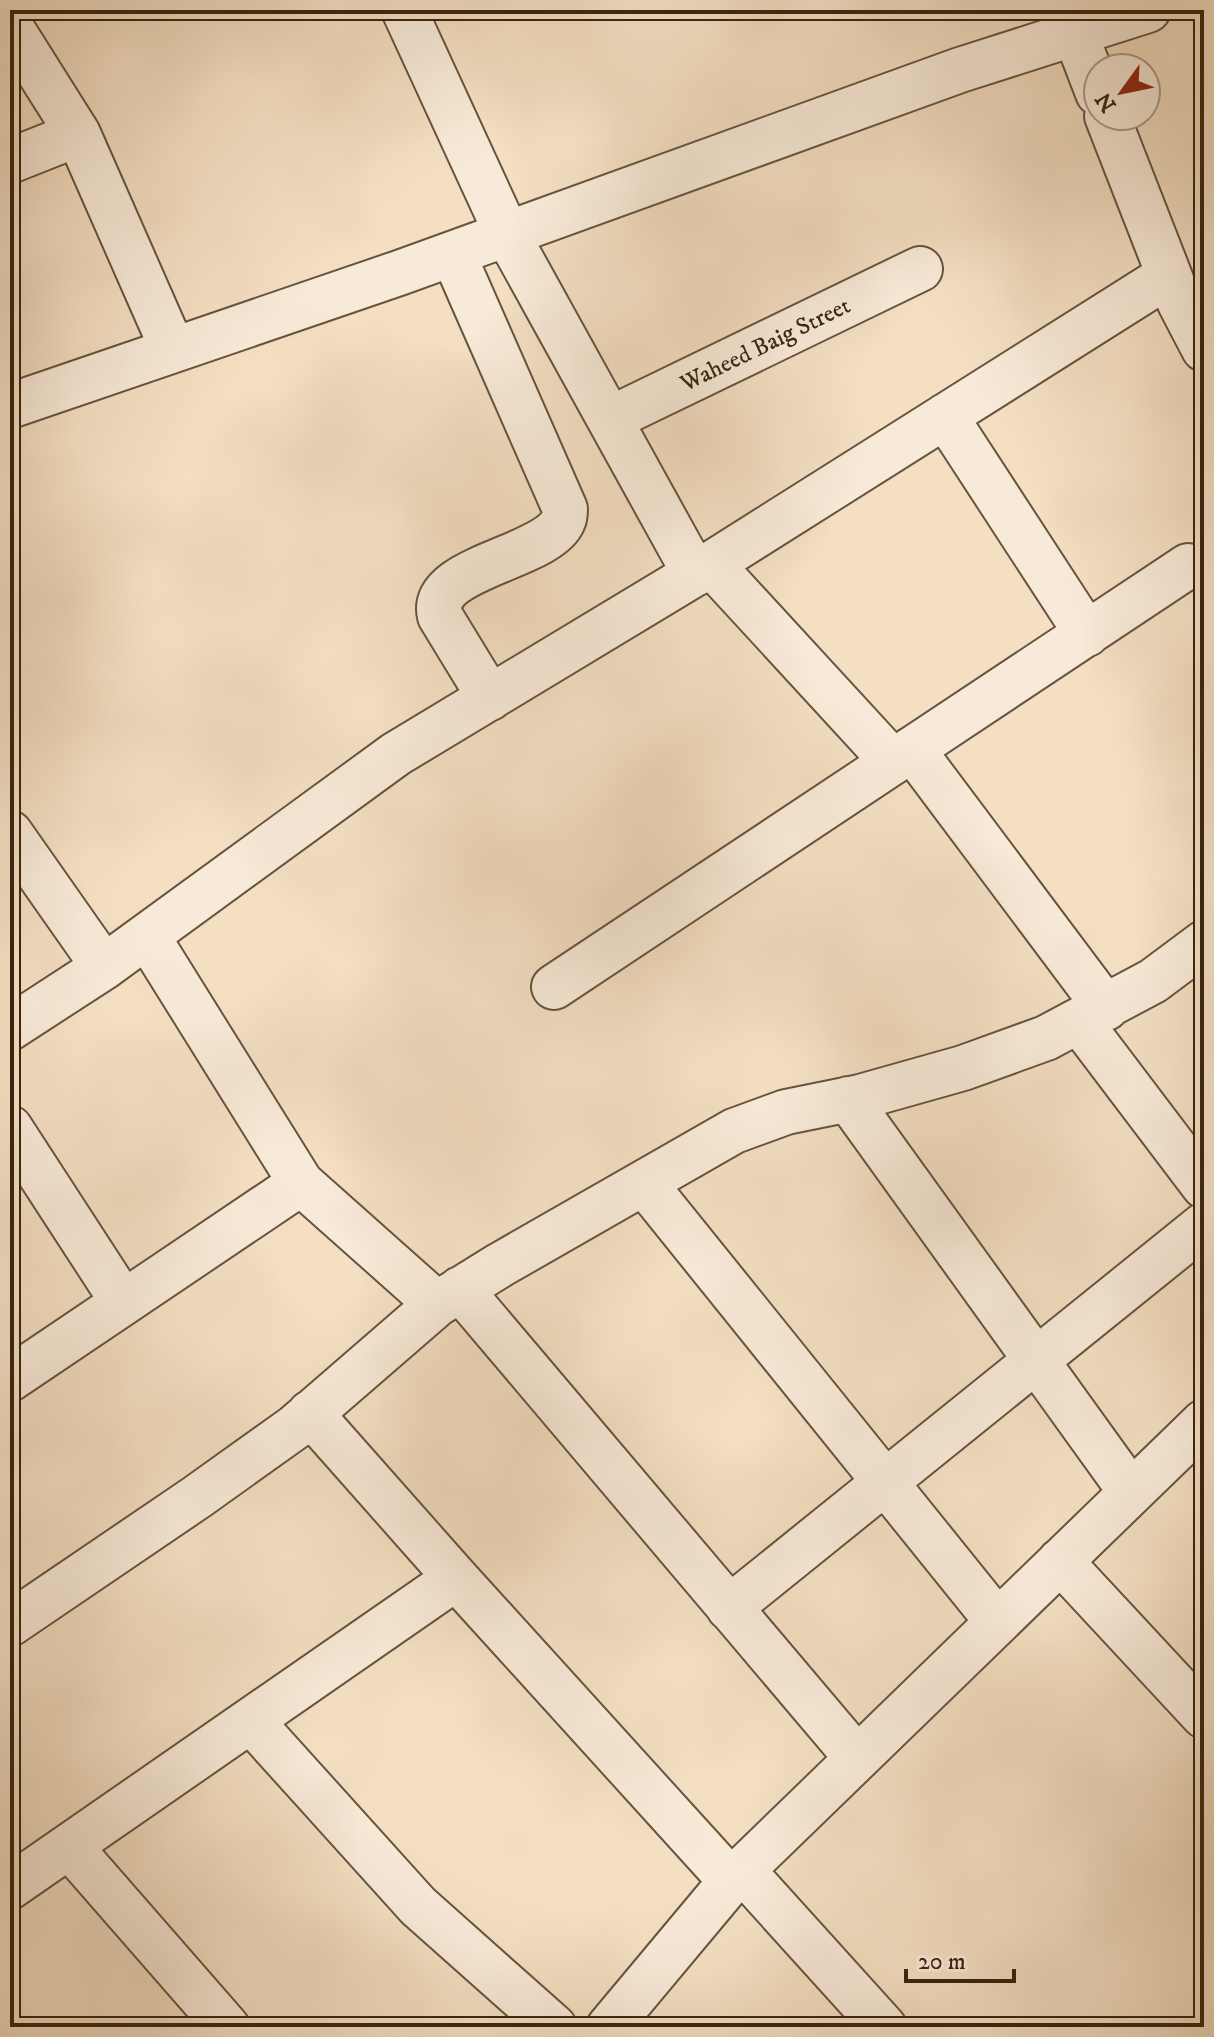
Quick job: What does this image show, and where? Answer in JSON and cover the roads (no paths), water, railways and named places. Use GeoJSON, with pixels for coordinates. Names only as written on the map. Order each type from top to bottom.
{"type":"FeatureCollection","features":[{"type":"Feature","properties":{"kind":"street"},"geometry":{"type":"LineString","coordinates":[[404,10],[507,234],[610,419],[703,569],[902,756],[1092,1015],[1204,1186]]}},
{"type":"Feature","properties":{"kind":"street"},"geometry":{"type":"LineString","coordinates":[[10,406],[453,254],[960,70],[1148,10]]}},
{"type":"Feature","properties":{"kind":"street"},"geometry":{"type":"LineString","coordinates":[[10,26],[78,134],[173,350]]}},
{"type":"Feature","properties":{"kind":"street"},"geometry":{"type":"LineString","coordinates":[[1075,33],[1082,52]]}},
{"type":"Feature","properties":{"kind":"street"},"geometry":{"type":"LineString","coordinates":[[1113,132],[1180,303],[1204,349]]}},
{"type":"Feature","properties":{"kind":"street"},"geometry":{"type":"LineString","coordinates":[[10,161],[78,134]]}},
{"type":"Feature","properties":{"kind":"street"},"geometry":{"type":"LineString","coordinates":[[453,254],[565,509],[563,522],[548,537],[464,577],[441,597],[438,606],[440,616],[490,698]]}},
{"type":"Feature","properties":{"kind":"street","name":"Waheed Baig Street"},"geometry":{"type":"LineString","coordinates":[[610,419],[920,269]]}},
{"type":"Feature","properties":{"kind":"street"},"geometry":{"type":"LineString","coordinates":[[10,1028],[104,967],[396,754],[703,569],[1169,275]]}},
{"type":"Feature","properties":{"kind":"street"},"geometry":{"type":"LineString","coordinates":[[945,416],[1087,634]]}},
{"type":"Feature","properties":{"kind":"street"},"geometry":{"type":"LineString","coordinates":[[554,987],[1188,566]]}},
{"type":"Feature","properties":{"kind":"street"},"geometry":{"type":"LineString","coordinates":[[10,833],[104,967]]}},
{"type":"Feature","properties":{"kind":"street"},"geometry":{"type":"LineString","coordinates":[[147,936],[301,1183],[449,1297],[729,1608],[857,1758]]}},
{"type":"Feature","properties":{"kind":"street"},"geometry":{"type":"LineString","coordinates":[[10,1624],[197,1497],[310,1413],[449,1297],[734,1131],[786,1112],[963,1068],[1046,1038],[1153,981],[1204,943]]}},
{"type":"Feature","properties":{"kind":"street"},"geometry":{"type":"LineString","coordinates":[[848,1099],[1131,1492]]}},
{"type":"Feature","properties":{"kind":"street"},"geometry":{"type":"LineString","coordinates":[[10,1128],[23,1177],[123,1302]]}},
{"type":"Feature","properties":{"kind":"street"},"geometry":{"type":"LineString","coordinates":[[10,1379],[301,1183]]}},
{"type":"Feature","properties":{"kind":"street"},"geometry":{"type":"LineString","coordinates":[[644,1183],[997,1621]]}},
{"type":"Feature","properties":{"kind":"street"},"geometry":{"type":"LineString","coordinates":[[729,1608],[1204,1225]]}},
{"type":"Feature","properties":{"kind":"street"},"geometry":{"type":"LineString","coordinates":[[310,1413],[456,1578],[884,2027]]}},
{"type":"Feature","properties":{"kind":"street"},"geometry":{"type":"LineString","coordinates":[[609,2027],[737,1876],[1204,1422]]}},
{"type":"Feature","properties":{"kind":"street"},"geometry":{"type":"LineString","coordinates":[[1060,1561],[1200,1705]]}},
{"type":"Feature","properties":{"kind":"street"},"geometry":{"type":"LineString","coordinates":[[10,1887],[456,1578]]}},
{"type":"Feature","properties":{"kind":"street"},"geometry":{"type":"LineString","coordinates":[[251,1721],[418,1906],[554,2027]]}},
{"type":"Feature","properties":{"kind":"street"},"geometry":{"type":"LineString","coordinates":[[69,1846],[227,2027]]}}]}
